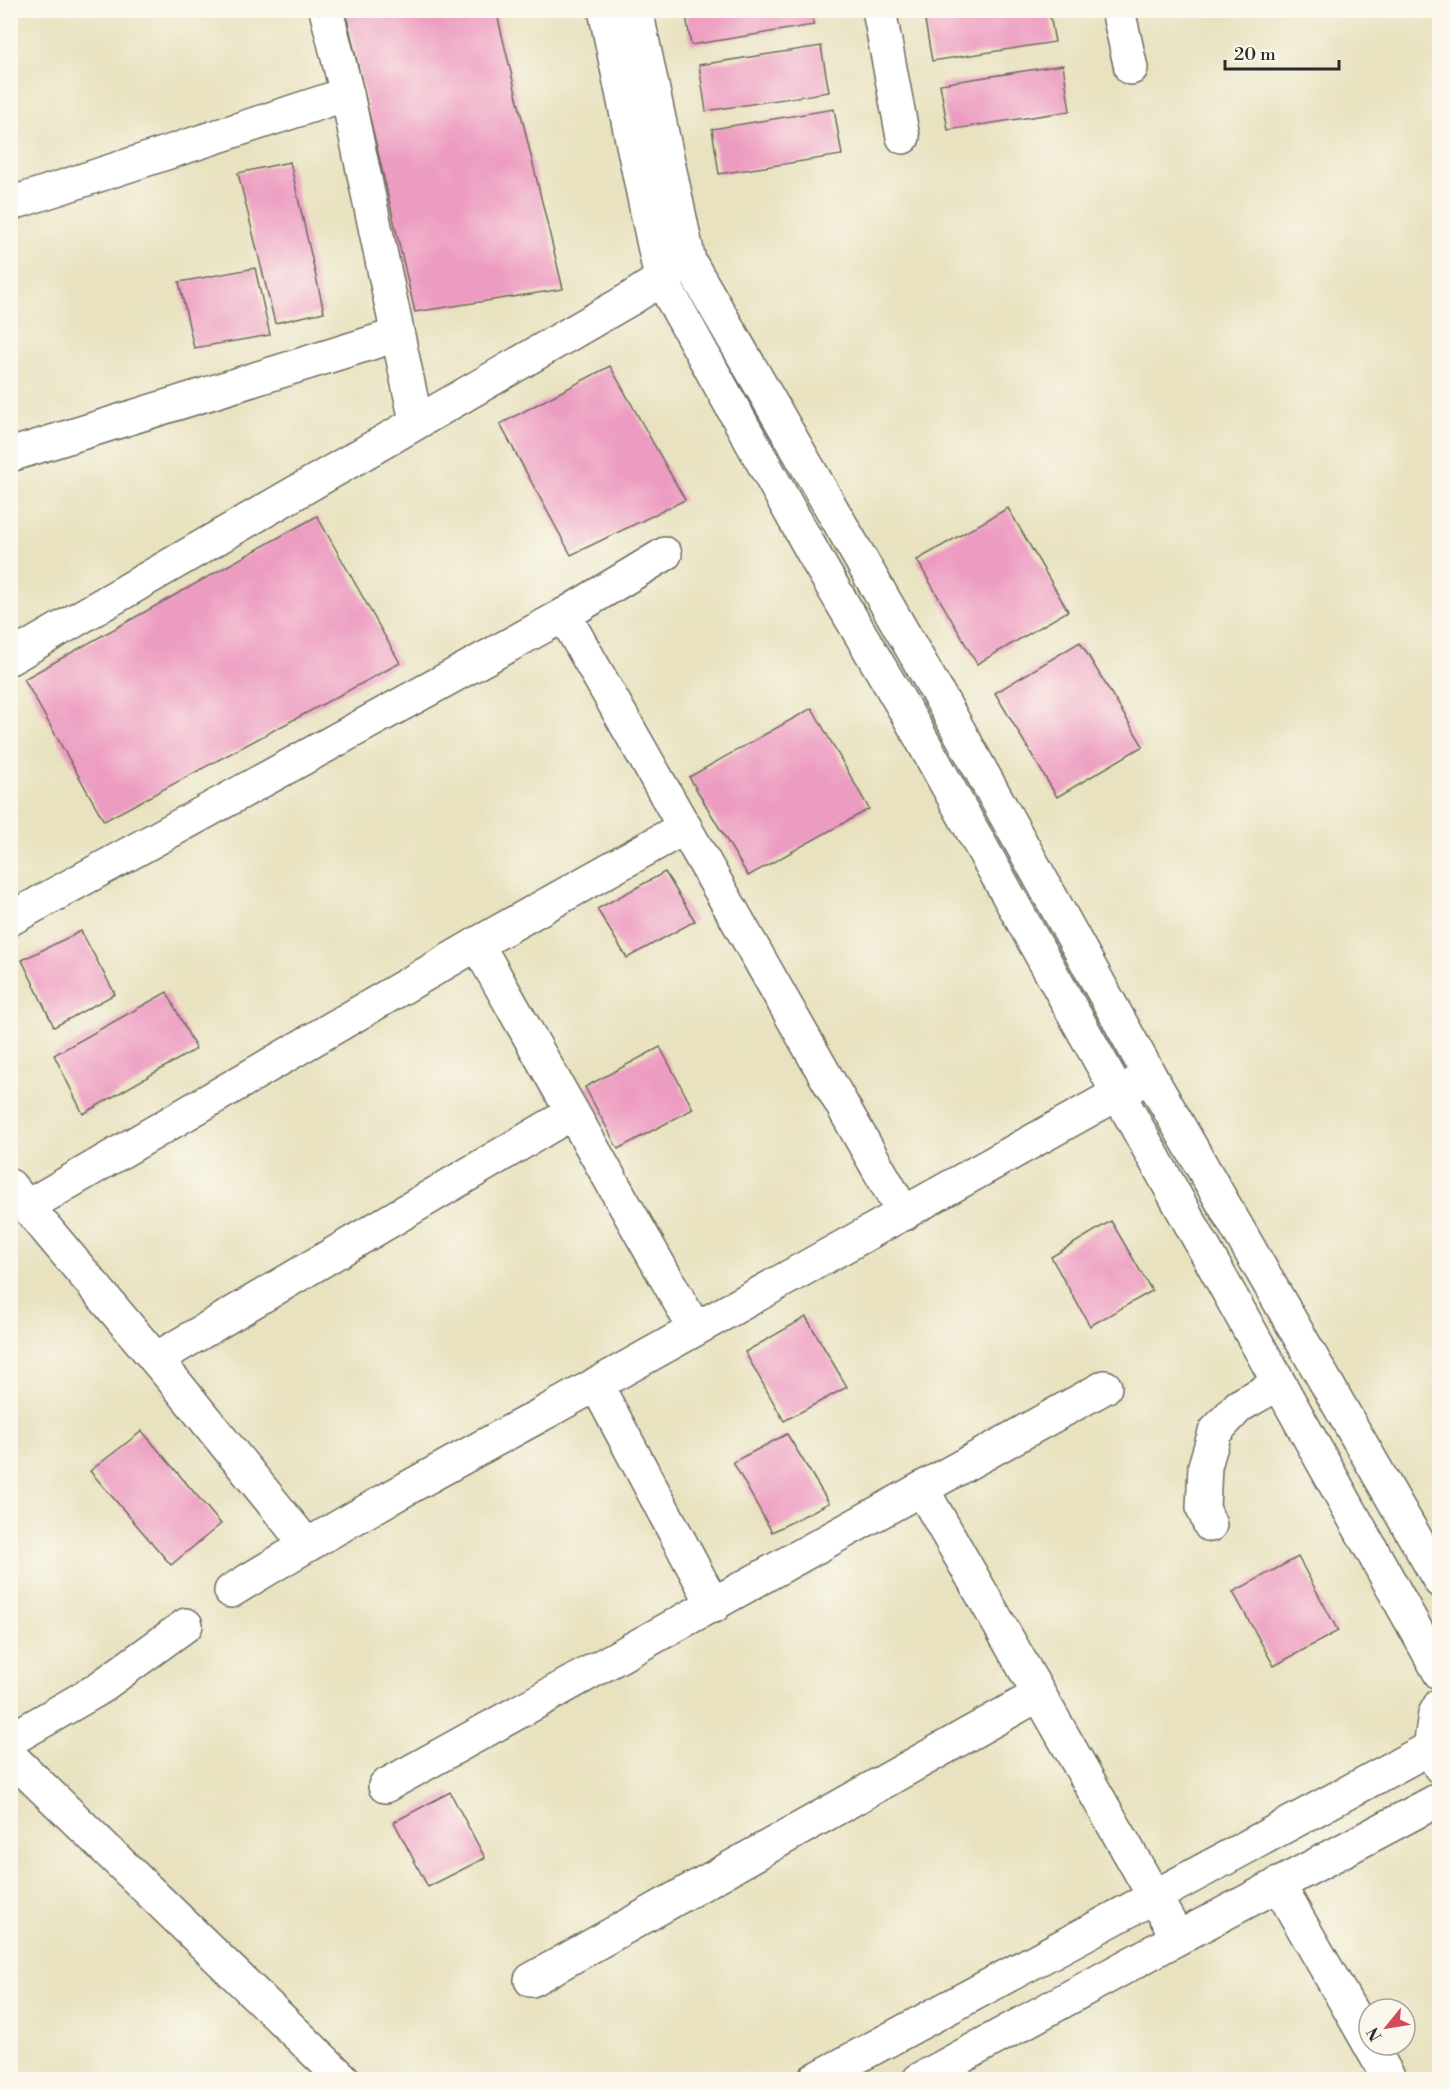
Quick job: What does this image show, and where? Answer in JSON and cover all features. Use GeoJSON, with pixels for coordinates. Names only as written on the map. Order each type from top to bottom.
{"type":"FeatureCollection","features":[{"type":"Feature","properties":{"kind":"street"},"geometry":{"type":"LineString","coordinates":[[326,10],[347,94],[416,421]]}},
{"type":"Feature","properties":{"kind":"street"},"geometry":{"type":"LineString","coordinates":[[605,10],[661,279],[821,567],[912,722],[1440,1673]]}},
{"type":"Feature","properties":{"kind":"street"},"geometry":{"type":"LineString","coordinates":[[636,10],[689,261],[944,704],[1150,1076],[1440,1581]]}},
{"type":"Feature","properties":{"kind":"street"},"geometry":{"type":"LineString","coordinates":[[879,10],[903,137]]}},
{"type":"Feature","properties":{"kind":"street"},"geometry":{"type":"LineString","coordinates":[[1118,10],[1131,68]]}},
{"type":"Feature","properties":{"kind":"street"},"geometry":{"type":"LineString","coordinates":[[10,204],[347,94]]}},
{"type":"Feature","properties":{"kind":"street"},"geometry":{"type":"LineString","coordinates":[[10,658],[630,299],[689,261]]}},
{"type":"Feature","properties":{"kind":"street"},"geometry":{"type":"LineString","coordinates":[[10,455],[397,335]]}},
{"type":"Feature","properties":{"kind":"street"},"geometry":{"type":"LineString","coordinates":[[821,567],[854,548]]}},
{"type":"Feature","properties":{"kind":"street"},"geometry":{"type":"LineString","coordinates":[[10,920],[564,615],[665,554]]}},
{"type":"Feature","properties":{"kind":"street"},"geometry":{"type":"LineString","coordinates":[[564,615],[904,1214]]}},
{"type":"Feature","properties":{"kind":"street"},"geometry":{"type":"LineString","coordinates":[[912,722],[944,704]]}},
{"type":"Feature","properties":{"kind":"street"},"geometry":{"type":"LineString","coordinates":[[306,1544],[156,1359],[19,1196],[685,827]]}},
{"type":"Feature","properties":{"kind":"street"},"geometry":{"type":"LineString","coordinates":[[477,944],[695,1329]]}},
{"type":"Feature","properties":{"kind":"street"},"geometry":{"type":"LineString","coordinates":[[231,1591],[306,1544],[1150,1076]]}},
{"type":"Feature","properties":{"kind":"street"},"geometry":{"type":"LineString","coordinates":[[156,1359],[572,1113]]}},
{"type":"Feature","properties":{"kind":"street"},"geometry":{"type":"LineString","coordinates":[[596,1384],[714,1606]]}},
{"type":"Feature","properties":{"kind":"street"},"geometry":{"type":"LineString","coordinates":[[1210,1525],[1203,1508],[1203,1497],[1205,1466],[1215,1432],[1239,1406],[1278,1384]]}},
{"type":"Feature","properties":{"kind":"street"},"geometry":{"type":"LineString","coordinates":[[385,1786],[714,1606],[1106,1387]]}},
{"type":"Feature","properties":{"kind":"street"},"geometry":{"type":"LineString","coordinates":[[922,1489],[1179,1938]]}},
{"type":"Feature","properties":{"kind":"street"},"geometry":{"type":"LineString","coordinates":[[10,1740],[95,1691],[186,1625]]}},
{"type":"Feature","properties":{"kind":"street"},"geometry":{"type":"LineString","coordinates":[[531,1980],[1038,1695]]}},
{"type":"Feature","properties":{"kind":"street"},"geometry":{"type":"LineString","coordinates":[[814,2079],[1155,1896],[1435,1757],[1435,1714],[1440,1705]]}},
{"type":"Feature","properties":{"kind":"street"},"geometry":{"type":"LineString","coordinates":[[10,1756],[344,2079]]}},
{"type":"Feature","properties":{"kind":"street"},"geometry":{"type":"LineString","coordinates":[[919,2079],[1278,1884],[1440,1799]]}},
{"type":"Feature","properties":{"kind":"street"},"geometry":{"type":"LineString","coordinates":[[1278,1884],[1357,2021]]}},
{"type":"Feature","properties":{"kind":"street"},"geometry":{"type":"LineString","coordinates":[[1377,2057],[1390,2079]]}},
{"type":"Feature","properties":{"kind":"building"},"geometry":{"type":"Polygon","coordinates":[[[345,10],[496,10],[563,289],[415,312],[345,10]]]}},
{"type":"Feature","properties":{"kind":"building"},"geometry":{"type":"Polygon","coordinates":[[[685,10],[811,10],[814,25],[691,45],[685,10]]]}},
{"type":"Feature","properties":{"kind":"building"},"geometry":{"type":"Polygon","coordinates":[[[956,10],[1049,10],[1055,42],[932,61],[924,15],[956,10]]]}},
{"type":"Feature","properties":{"kind":"building"},"geometry":{"type":"Polygon","coordinates":[[[821,46],[829,92],[706,111],[699,65],[821,46]]]}},
{"type":"Feature","properties":{"kind":"building"},"geometry":{"type":"Polygon","coordinates":[[[1063,65],[1070,111],[948,130],[940,84],[1063,65]]]}},
{"type":"Feature","properties":{"kind":"building"},"geometry":{"type":"Polygon","coordinates":[[[834,109],[842,155],[719,174],[712,129],[834,109]]]}},
{"type":"Feature","properties":{"kind":"building"},"geometry":{"type":"Polygon","coordinates":[[[290,162],[324,312],[275,323],[238,173],[290,162]]]}},
{"type":"Feature","properties":{"kind":"building"},"geometry":{"type":"Polygon","coordinates":[[[255,268],[270,335],[194,348],[179,282],[255,268]]]}},
{"type":"Feature","properties":{"kind":"building"},"geometry":{"type":"Polygon","coordinates":[[[610,366],[685,500],[571,555],[500,424],[610,366]]]}},
{"type":"Feature","properties":{"kind":"building"},"geometry":{"type":"Polygon","coordinates":[[[1008,508],[1068,611],[977,664],[917,560],[1008,508]]]}},
{"type":"Feature","properties":{"kind":"building"},"geometry":{"type":"Polygon","coordinates":[[[317,516],[400,663],[104,821],[24,679],[317,516]]]}},
{"type":"Feature","properties":{"kind":"building"},"geometry":{"type":"Polygon","coordinates":[[[1080,642],[1143,746],[1057,797],[995,693],[1080,642]]]}},
{"type":"Feature","properties":{"kind":"building"},"geometry":{"type":"Polygon","coordinates":[[[812,708],[869,809],[748,876],[689,777],[812,708]]]}},
{"type":"Feature","properties":{"kind":"building"},"geometry":{"type":"Polygon","coordinates":[[[665,872],[695,921],[627,958],[597,909],[665,872]]]}},
{"type":"Feature","properties":{"kind":"building"},"geometry":{"type":"Polygon","coordinates":[[[81,931],[115,994],[54,1027],[22,960],[81,931]]]}},
{"type":"Feature","properties":{"kind":"building"},"geometry":{"type":"Polygon","coordinates":[[[167,992],[196,1049],[83,1114],[54,1055],[167,992]]]}},
{"type":"Feature","properties":{"kind":"building"},"geometry":{"type":"Polygon","coordinates":[[[660,1047],[693,1109],[618,1149],[585,1087],[660,1047]]]}},
{"type":"Feature","properties":{"kind":"building"},"geometry":{"type":"Polygon","coordinates":[[[1111,1221],[1152,1291],[1090,1326],[1051,1257],[1111,1221]]]}},
{"type":"Feature","properties":{"kind":"building"},"geometry":{"type":"Polygon","coordinates":[[[806,1317],[847,1387],[784,1421],[745,1352],[806,1317]]]}},
{"type":"Feature","properties":{"kind":"building"},"geometry":{"type":"Polygon","coordinates":[[[142,1431],[221,1524],[171,1565],[90,1471],[142,1431]]]}},
{"type":"Feature","properties":{"kind":"building"},"geometry":{"type":"Polygon","coordinates":[[[787,1434],[829,1503],[772,1532],[733,1462],[787,1434]]]}},
{"type":"Feature","properties":{"kind":"building"},"geometry":{"type":"Polygon","coordinates":[[[1298,1557],[1338,1631],[1274,1666],[1233,1592],[1298,1557]]]}},
{"type":"Feature","properties":{"kind":"building"},"geometry":{"type":"Polygon","coordinates":[[[450,1792],[485,1858],[428,1887],[394,1822],[450,1792]]]}}]}
